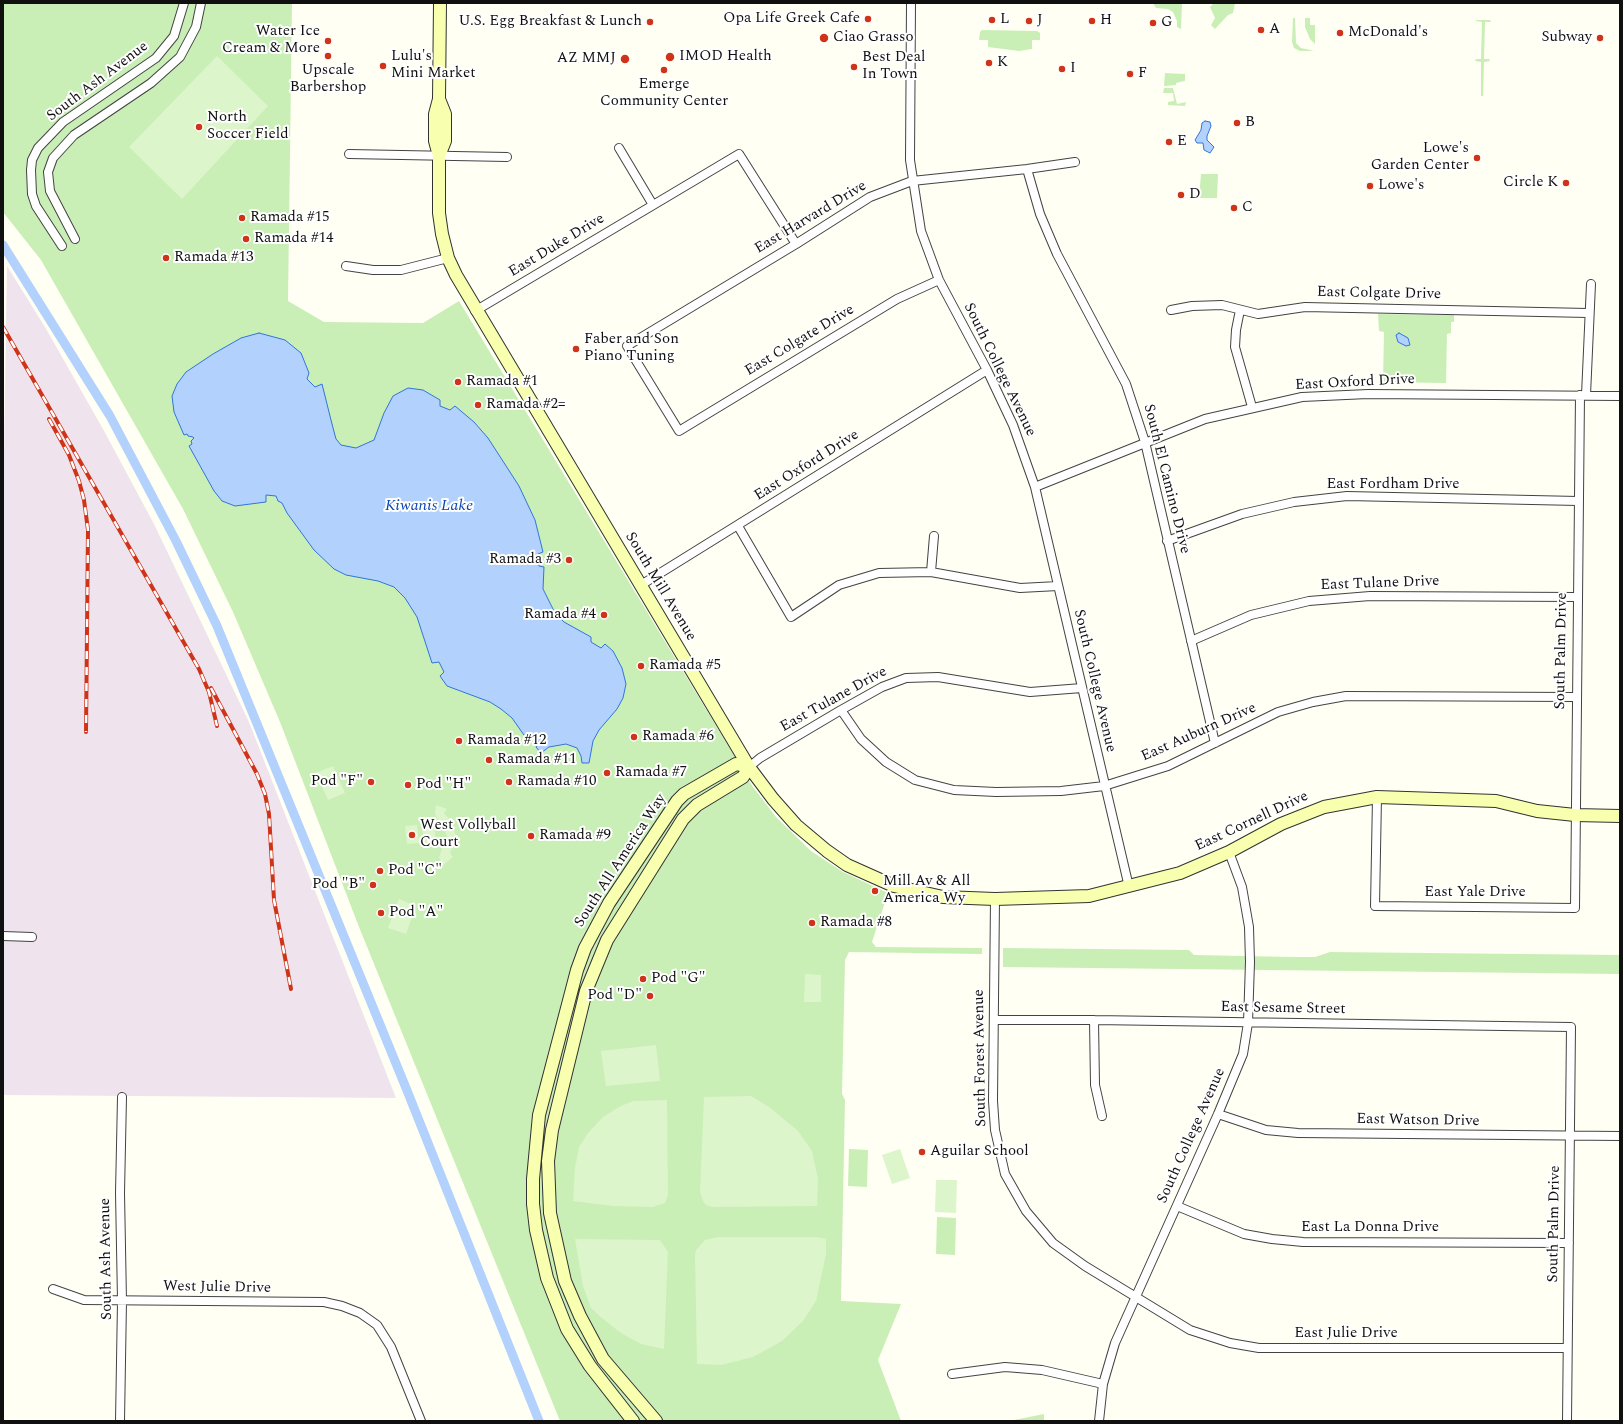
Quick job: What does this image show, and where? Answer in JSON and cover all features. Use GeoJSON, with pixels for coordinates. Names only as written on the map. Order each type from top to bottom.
{"type":"FeatureCollection","features":[{"type":"Feature","properties":{"kind":"street","name":"South Ash Avenue"},"geometry":{"type":"LineString","coordinates":[[62,246],[36,206],[32,194],[30,170],[32,160],[38,148],[63,122],[156,58],[174,36],[184,3]]}},
{"type":"Feature","properties":{"kind":"street","name":"South Ash Avenue"},"geometry":{"type":"LineString","coordinates":[[75,239],[52,199],[48,172],[53,158],[74,135],[151,83],[180,57],[196,27],[201,3]]}},
{"type":"Feature","properties":{"kind":"street","name":"South Mill Avenue"},"geometry":{"type":"LineString","coordinates":[[440,3],[439,99],[435,121],[435,143],[440,156],[440,212],[442,234],[448,258],[476,311],[749,766],[773,799],[796,825],[826,851],[847,865],[877,880],[910,890],[943,897],[995,899]]}},
{"type":"Feature","properties":{"kind":"street","name":"South College Avenue"},"geometry":{"type":"LineString","coordinates":[[911,3],[909,139],[912,181],[924,244],[938,280],[987,370],[1014,426],[1035,487],[1104,786],[1129,887]]}},
{"type":"Feature","properties":{"kind":"street"},"geometry":{"type":"LineString","coordinates":[[619,148],[654,204]]}},
{"type":"Feature","properties":{"kind":"street"},"geometry":{"type":"LineString","coordinates":[[349,154],[507,157]]}},
{"type":"Feature","properties":{"kind":"street","name":"East Duke Drive"},"geometry":{"type":"LineString","coordinates":[[476,311],[739,154],[796,244]]}},
{"type":"Feature","properties":{"kind":"street","name":"East Harvard Drive"},"geometry":{"type":"LineString","coordinates":[[679,431],[627,346],[796,244],[870,197],[912,181],[1027,169],[1075,162]]}},
{"type":"Feature","properties":{"kind":"street","name":"South El Camino Drive"},"geometry":{"type":"LineString","coordinates":[[1027,169],[1040,214],[1057,254],[1126,384],[1145,442],[1215,743]]}},
{"type":"Feature","properties":{"kind":"street"},"geometry":{"type":"LineString","coordinates":[[346,266],[373,270],[394,270],[413,268],[448,258]]}},
{"type":"Feature","properties":{"kind":"street","name":"East Colgate Drive"},"geometry":{"type":"LineString","coordinates":[[679,431],[897,298],[938,280]]}},
{"type":"Feature","properties":{"kind":"street","name":"South Palm Drive"},"geometry":{"type":"LineString","coordinates":[[1575,908],[1578,501],[1583,395],[1591,284]]}},
{"type":"Feature","properties":{"kind":"street","name":"East Colgate Drive"},"geometry":{"type":"LineString","coordinates":[[1172,310],[1192,306],[1222,305],[1258,314],[1305,307],[1588,314]]}},
{"type":"Feature","properties":{"kind":"street"},"geometry":{"type":"LineString","coordinates":[[1240,310],[1236,330],[1235,347],[1252,407]]}},
{"type":"Feature","properties":{"kind":"street","name":"East Oxford Drive"},"geometry":{"type":"LineString","coordinates":[[641,585],[987,370]]}},
{"type":"Feature","properties":{"kind":"street","name":"East Oxford Drive"},"geometry":{"type":"LineString","coordinates":[[1035,487],[1204,419],[1302,397],[1368,394],[1620,396]]}},
{"type":"Feature","properties":{"kind":"street","name":"East Fordham Drive"},"geometry":{"type":"LineString","coordinates":[[1167,541],[1242,514],[1294,502],[1347,496],[1578,501]]}},
{"type":"Feature","properties":{"kind":"street"},"geometry":{"type":"LineString","coordinates":[[738,526],[791,617],[839,586],[878,574],[932,572],[1020,588],[1058,586]]}},
{"type":"Feature","properties":{"kind":"street"},"geometry":{"type":"LineString","coordinates":[[932,572],[934,536]]}},
{"type":"Feature","properties":{"kind":"street","name":"East Tulane Drive"},"geometry":{"type":"LineString","coordinates":[[1191,640],[1251,615],[1309,601],[1370,596],[1577,597]]}},
{"type":"Feature","properties":{"kind":"street","name":"East Tulane Drive"},"geometry":{"type":"LineString","coordinates":[[749,766],[760,758],[882,687],[906,678],[938,677],[1030,692],[1082,688]]}},
{"type":"Feature","properties":{"kind":"street","name":"East Auburn Drive"},"geometry":{"type":"LineString","coordinates":[[841,710],[861,739],[886,762],[915,780],[954,790],[996,792],[1061,791],[1104,786],[1168,766],[1278,712],[1313,702],[1346,696],[1576,697]]}},
{"type":"Feature","properties":{"kind":"street","name":"South All America Way"},"geometry":{"type":"LineString","coordinates":[[633,1421],[604,1386],[567,1328],[547,1278],[536,1230],[533,1204],[533,1179],[539,1115],[579,964],[589,941],[610,903],[677,801],[684,794],[736,764],[749,766],[743,778],[697,805],[683,818],[624,910],[603,948],[586,991],[552,1130],[548,1160],[550,1213],[563,1275],[587,1330],[603,1359],[656,1421]]}},
{"type":"Feature","properties":{"kind":"street"},"geometry":{"type":"LineString","coordinates":[[715,777],[723,790]]}},
{"type":"Feature","properties":{"kind":"street","name":"East Cornell Drive"},"geometry":{"type":"LineString","coordinates":[[995,899],[1089,896],[1129,887],[1180,873],[1229,852],[1281,824],[1324,807],[1377,797],[1496,801],[1538,811],[1575,815],[1620,816]]}},
{"type":"Feature","properties":{"kind":"street","name":"East Yale Drive"},"geometry":{"type":"LineString","coordinates":[[1377,797],[1375,906],[1575,908]]}},
{"type":"Feature","properties":{"kind":"street","name":"South College Avenue"},"geometry":{"type":"LineString","coordinates":[[1099,1421],[1103,1384],[1115,1343],[1138,1297],[1243,1054],[1248,1023],[1250,962],[1249,927],[1242,887],[1229,852]]}},
{"type":"Feature","properties":{"kind":"street","name":"South Forest Avenue"},"geometry":{"type":"LineString","coordinates":[[995,899],[993,1107],[995,1130],[1005,1174],[1026,1210],[1053,1243],[1085,1266],[1138,1297]]}},
{"type":"Feature","properties":{"kind":"street"},"geometry":{"type":"LineString","coordinates":[[3,936],[32,937]]}},
{"type":"Feature","properties":{"kind":"street"},"geometry":{"type":"LineString","coordinates":[[589,941],[603,948]]}},
{"type":"Feature","properties":{"kind":"street","name":"East Sesame Street"},"geometry":{"type":"LineString","coordinates":[[994,1020],[1094,1020],[1571,1027]]}},
{"type":"Feature","properties":{"kind":"street"},"geometry":{"type":"LineString","coordinates":[[1094,1020],[1095,1085],[1102,1116]]}},
{"type":"Feature","properties":{"kind":"street","name":"South Palm Drive"},"geometry":{"type":"LineString","coordinates":[[1567,1421],[1571,1027]]}},
{"type":"Feature","properties":{"kind":"street","name":"South Ash Avenue"},"geometry":{"type":"LineString","coordinates":[[120,1421],[122,1301],[120,1192],[122,1097]]}},
{"type":"Feature","properties":{"kind":"street","name":"East Watson Drive"},"geometry":{"type":"LineString","coordinates":[[1218,1114],[1266,1130],[1298,1133],[1620,1136]]}},
{"type":"Feature","properties":{"kind":"street","name":"East La Donna Drive"},"geometry":{"type":"LineString","coordinates":[[1177,1206],[1244,1234],[1303,1242],[1569,1243]]}},
{"type":"Feature","properties":{"kind":"street","name":"West Julie Drive"},"geometry":{"type":"LineString","coordinates":[[53,1289],[84,1300],[324,1302],[360,1313],[377,1325],[390,1347],[421,1421]]}},
{"type":"Feature","properties":{"kind":"street","name":"East Julie Drive"},"geometry":{"type":"LineString","coordinates":[[1138,1297],[1190,1330],[1230,1343],[1259,1348],[1567,1348]]}},
{"type":"Feature","properties":{"kind":"street"},"geometry":{"type":"LineString","coordinates":[[952,1374],[1005,1366],[1042,1370],[1103,1384]]}},
{"type":"Feature","properties":{"kind":"shaded area"},"geometry":{"type":"Polygon","coordinates":[[[7,266],[45,327],[103,429],[154,524],[249,722],[396,1098],[3,1095],[3,517],[7,266]]]}},
{"type":"Feature","properties":{"kind":"green space"},"geometry":{"type":"Polygon","coordinates":[[[3,3],[292,3],[288,301],[324,322],[423,323],[459,301],[753,787],[776,817],[811,851],[843,872],[888,893],[872,942],[876,947],[982,948],[982,954],[849,952],[845,960],[842,1094],[845,1100],[841,1301],[901,1304],[878,1360],[901,1421],[560,1421],[359,927],[280,722],[233,612],[183,509],[41,260],[3,212],[3,3]]]}},
{"type":"Feature","properties":{"kind":"green space"},"geometry":{"type":"Polygon","coordinates":[[[1153,3],[1182,3],[1181,29],[1177,27],[1177,21],[1173,12],[1168,9],[1156,8],[1153,3]]]}},
{"type":"Feature","properties":{"kind":"green space"},"geometry":{"type":"Polygon","coordinates":[[[1214,3],[1235,3],[1233,13],[1228,15],[1215,29],[1211,25],[1215,18],[1210,7],[1214,3]]]}},
{"type":"Feature","properties":{"kind":"green space"},"geometry":{"type":"Polygon","coordinates":[[[1293,18],[1295,18],[1296,43],[1301,48],[1314,51],[1300,51],[1294,48],[1292,42],[1293,18]]]}},
{"type":"Feature","properties":{"kind":"green space"},"geometry":{"type":"Polygon","coordinates":[[[1305,18],[1310,18],[1310,25],[1315,25],[1315,44],[1310,39],[1305,27],[1305,18]]]}},
{"type":"Feature","properties":{"kind":"green space"},"geometry":{"type":"Polygon","coordinates":[[[1476,20],[1490,20],[1491,22],[1485,22],[1484,59],[1489,59],[1490,61],[1484,62],[1483,96],[1481,96],[1481,62],[1475,61],[1476,59],[1481,59],[1482,22],[1476,20]]]}},
{"type":"Feature","properties":{"kind":"green space"},"geometry":{"type":"Polygon","coordinates":[[[982,30],[1037,31],[1040,33],[1040,40],[1032,40],[1032,49],[1019,51],[988,47],[988,40],[979,40],[980,32],[982,30]]]}},
{"type":"Feature","properties":{"kind":"green space","name":"North Soccer Field"},"geometry":{"type":"Polygon","coordinates":[[[217,56],[268,106],[182,199],[129,147],[217,56]]]}},
{"type":"Feature","properties":{"kind":"green space"},"geometry":{"type":"Polygon","coordinates":[[[1165,73],[1185,74],[1185,81],[1176,83],[1176,85],[1164,86],[1165,73]]]}},
{"type":"Feature","properties":{"kind":"green space"},"geometry":{"type":"Polygon","coordinates":[[[1164,88],[1173,88],[1177,104],[1186,102],[1185,106],[1168,105],[1168,102],[1174,101],[1173,93],[1163,93],[1164,88]]]}},
{"type":"Feature","properties":{"kind":"green space"},"geometry":{"type":"Polygon","coordinates":[[[1201,174],[1218,174],[1217,198],[1199,198],[1201,174]]]}},
{"type":"Feature","properties":{"kind":"green space"},"geometry":{"type":"Polygon","coordinates":[[[1378,314],[1454,315],[1454,322],[1451,322],[1451,333],[1447,334],[1446,383],[1383,382],[1384,332],[1379,331],[1378,314]]]}},
{"type":"Feature","properties":{"kind":"green space"},"geometry":{"type":"Polygon","coordinates":[[[333,766],[345,793],[328,800],[316,773],[333,766]]]}},
{"type":"Feature","properties":{"kind":"green space"},"geometry":{"type":"Polygon","coordinates":[[[436,805],[447,809],[444,813],[451,821],[455,833],[455,842],[450,853],[453,857],[442,866],[439,857],[447,836],[435,814],[436,805]]]}},
{"type":"Feature","properties":{"kind":"green space"},"geometry":{"type":"Polygon","coordinates":[[[434,824],[436,842],[424,843],[422,825],[434,824]]]}},
{"type":"Feature","properties":{"kind":"green space","name":"West Vollyball Court"},"geometry":{"type":"Polygon","coordinates":[[[417,825],[419,843],[407,844],[405,826],[417,825]]]}},
{"type":"Feature","properties":{"kind":"green space"},"geometry":{"type":"Polygon","coordinates":[[[399,899],[416,906],[406,934],[388,928],[399,899]]]}},
{"type":"Feature","properties":{"kind":"green space"},"geometry":{"type":"Polygon","coordinates":[[[1003,948],[1189,950],[1194,955],[1293,957],[1315,957],[1330,952],[1620,955],[1620,974],[1003,967],[1003,948]]]}},
{"type":"Feature","properties":{"kind":"green space"},"geometry":{"type":"Polygon","coordinates":[[[805,974],[821,975],[821,1002],[804,1002],[805,974]]]}},
{"type":"Feature","properties":{"kind":"green space"},"geometry":{"type":"Polygon","coordinates":[[[656,1045],[660,1081],[606,1086],[601,1051],[656,1045]]]}},
{"type":"Feature","properties":{"kind":"green space"},"geometry":{"type":"Polygon","coordinates":[[[751,1096],[769,1107],[798,1131],[812,1151],[818,1179],[817,1206],[712,1207],[706,1205],[703,1201],[700,1192],[704,1097],[751,1096]]]}},
{"type":"Feature","properties":{"kind":"green space"},"geometry":{"type":"Polygon","coordinates":[[[667,1100],[668,1195],[665,1203],[653,1207],[613,1206],[573,1201],[575,1168],[579,1147],[588,1133],[603,1117],[619,1107],[633,1101],[667,1100]]]}},
{"type":"Feature","properties":{"kind":"green space"},"geometry":{"type":"Polygon","coordinates":[[[849,1149],[868,1150],[867,1187],[848,1186],[849,1149]]]}},
{"type":"Feature","properties":{"kind":"green space"},"geometry":{"type":"Polygon","coordinates":[[[900,1149],[910,1178],[892,1184],[882,1155],[900,1149]]]}},
{"type":"Feature","properties":{"kind":"green space"},"geometry":{"type":"Polygon","coordinates":[[[936,1180],[957,1180],[956,1213],[935,1212],[936,1180]]]}},
{"type":"Feature","properties":{"kind":"green space"},"geometry":{"type":"Polygon","coordinates":[[[937,1217],[956,1218],[955,1255],[936,1254],[937,1217]]]}},
{"type":"Feature","properties":{"kind":"green space"},"geometry":{"type":"Polygon","coordinates":[[[718,1237],[817,1237],[826,1239],[826,1254],[816,1301],[803,1321],[782,1341],[753,1357],[721,1365],[697,1364],[695,1255],[696,1250],[705,1240],[718,1237]]]}},
{"type":"Feature","properties":{"kind":"green space"},"geometry":{"type":"Polygon","coordinates":[[[575,1239],[660,1240],[668,1252],[664,1349],[641,1344],[621,1333],[591,1308],[583,1286],[575,1239]]]}},
{"type":"Feature","properties":{"kind":"green space"},"geometry":{"type":"Polygon","coordinates":[[[1044,1414],[1044,1421],[1009,1421],[1044,1414]]]}},
{"type":"Feature","properties":{"kind":"water"},"geometry":{"type":"Polygon","coordinates":[[[1205,121],[1210,122],[1211,126],[1207,140],[1214,147],[1210,153],[1204,150],[1203,143],[1197,143],[1195,140],[1201,130],[1202,123],[1205,121]]]}},
{"type":"Feature","properties":{"kind":"water","name":"Kiwanis Lake"},"geometry":{"type":"Polygon","coordinates":[[[259,333],[285,340],[301,353],[309,373],[307,379],[315,387],[322,384],[336,439],[341,445],[356,448],[374,440],[384,413],[393,396],[408,388],[423,390],[440,400],[440,406],[450,410],[455,406],[474,422],[488,438],[519,486],[535,520],[543,552],[538,554],[539,566],[544,567],[543,589],[555,613],[564,622],[591,637],[591,642],[601,648],[605,644],[613,651],[622,668],[626,684],[623,698],[617,709],[599,730],[593,741],[589,763],[582,763],[581,756],[577,748],[566,744],[549,747],[541,753],[536,747],[539,742],[531,734],[526,738],[512,718],[501,709],[490,702],[447,686],[440,676],[444,672],[439,662],[432,663],[417,617],[405,598],[394,587],[378,581],[346,575],[334,569],[314,550],[287,513],[282,503],[278,501],[276,496],[266,495],[266,502],[235,506],[222,501],[214,491],[189,446],[192,444],[191,441],[194,438],[188,436],[187,434],[184,435],[174,412],[172,396],[177,384],[186,372],[241,338],[259,333]]]}},
{"type":"Feature","properties":{"kind":"water"},"geometry":{"type":"Polygon","coordinates":[[[1399,333],[1408,338],[1410,345],[1406,346],[1398,342],[1396,335],[1399,333]]]}},
{"type":"Feature","properties":{"kind":"waterway"},"geometry":{"type":"LineString","coordinates":[[3,245],[110,416],[176,541],[217,626],[406,1088],[539,1421]]}},
{"type":"Feature","properties":{"kind":"railway"},"geometry":{"type":"LineString","coordinates":[[3,327],[199,669],[209,692],[217,726]]}},
{"type":"Feature","properties":{"kind":"railway"},"geometry":{"type":"LineString","coordinates":[[49,419],[69,455],[79,481],[84,500],[88,530],[86,732]]}},
{"type":"Feature","properties":{"kind":"railway"},"geometry":{"type":"LineString","coordinates":[[211,688],[257,774],[265,794],[269,814],[274,900],[291,989]]}},
{"type":"Feature","properties":{"kind":"place","name":"Opa Life Greek Cafe"},"geometry":{"type":"Point","coordinates":[868,19]}},
{"type":"Feature","properties":{"kind":"place","name":"L"},"geometry":{"type":"Point","coordinates":[992,20]}},
{"type":"Feature","properties":{"kind":"place","name":"J"},"geometry":{"type":"Point","coordinates":[1029,21]}},
{"type":"Feature","properties":{"kind":"place","name":"H"},"geometry":{"type":"Point","coordinates":[1092,21]}},
{"type":"Feature","properties":{"kind":"place","name":"U.S. Egg Breakfast & Lunch"},"geometry":{"type":"Point","coordinates":[650,22]}},
{"type":"Feature","properties":{"kind":"place","name":"G"},"geometry":{"type":"Point","coordinates":[1153,23]}},
{"type":"Feature","properties":{"kind":"place","name":"A"},"geometry":{"type":"Point","coordinates":[1261,30]}},
{"type":"Feature","properties":{"kind":"place","name":"McDonald's"},"geometry":{"type":"Point","coordinates":[1340,33]}},
{"type":"Feature","properties":{"kind":"place","name":"Ciao Grasso"},"geometry":{"type":"Point","coordinates":[824,38]}},
{"type":"Feature","properties":{"kind":"place","name":"Subway"},"geometry":{"type":"Point","coordinates":[1600,38]}},
{"type":"Feature","properties":{"kind":"place","name":"Water Ice Cream & More"},"geometry":{"type":"Point","coordinates":[328,41]}},
{"type":"Feature","properties":{"kind":"place","name":"Upscale Barbershop"},"geometry":{"type":"Point","coordinates":[328,56]}},
{"type":"Feature","properties":{"kind":"place","name":"IMOD Health"},"geometry":{"type":"Point","coordinates":[670,57]}},
{"type":"Feature","properties":{"kind":"place","name":"AZ MMJ"},"geometry":{"type":"Point","coordinates":[625,59]}},
{"type":"Feature","properties":{"kind":"place","name":"K"},"geometry":{"type":"Point","coordinates":[989,63]}},
{"type":"Feature","properties":{"kind":"place","name":"Lulu's Mini Market"},"geometry":{"type":"Point","coordinates":[383,66]}},
{"type":"Feature","properties":{"kind":"place","name":"Best Deal In Town"},"geometry":{"type":"Point","coordinates":[854,67]}},
{"type":"Feature","properties":{"kind":"place","name":"I"},"geometry":{"type":"Point","coordinates":[1062,69]}},
{"type":"Feature","properties":{"kind":"place","name":"Emerge Community Center"},"geometry":{"type":"Point","coordinates":[664,70]}},
{"type":"Feature","properties":{"kind":"place","name":"F"},"geometry":{"type":"Point","coordinates":[1130,74]}},
{"type":"Feature","properties":{"kind":"place","name":"B"},"geometry":{"type":"Point","coordinates":[1237,123]}},
{"type":"Feature","properties":{"kind":"place","name":"North Soccer Field"},"geometry":{"type":"Point","coordinates":[199,127]}},
{"type":"Feature","properties":{"kind":"place","name":"E"},"geometry":{"type":"Point","coordinates":[1169,142]}},
{"type":"Feature","properties":{"kind":"place","name":"Lowe's Garden Center"},"geometry":{"type":"Point","coordinates":[1477,158]}},
{"type":"Feature","properties":{"kind":"place","name":"Circle K"},"geometry":{"type":"Point","coordinates":[1566,183]}},
{"type":"Feature","properties":{"kind":"place","name":"Lowe's"},"geometry":{"type":"Point","coordinates":[1370,186]}},
{"type":"Feature","properties":{"kind":"place","name":"D"},"geometry":{"type":"Point","coordinates":[1181,195]}},
{"type":"Feature","properties":{"kind":"place","name":"C"},"geometry":{"type":"Point","coordinates":[1234,208]}},
{"type":"Feature","properties":{"kind":"place","name":"Ramada #15"},"geometry":{"type":"Point","coordinates":[242,218]}},
{"type":"Feature","properties":{"kind":"place","name":"Ramada #14"},"geometry":{"type":"Point","coordinates":[246,239]}},
{"type":"Feature","properties":{"kind":"place","name":"Ramada #13"},"geometry":{"type":"Point","coordinates":[166,258]}},
{"type":"Feature","properties":{"kind":"place","name":"Faber and Son Piano Tuning"},"geometry":{"type":"Point","coordinates":[576,349]}},
{"type":"Feature","properties":{"kind":"place","name":"Ramada #1"},"geometry":{"type":"Point","coordinates":[458,382]}},
{"type":"Feature","properties":{"kind":"place","name":"Ramada #2="},"geometry":{"type":"Point","coordinates":[478,405]}},
{"type":"Feature","properties":{"kind":"place","name":"Ramada #3"},"geometry":{"type":"Point","coordinates":[569,560]}},
{"type":"Feature","properties":{"kind":"place","name":"Ramada #4"},"geometry":{"type":"Point","coordinates":[604,615]}},
{"type":"Feature","properties":{"kind":"place","name":"Ramada #5"},"geometry":{"type":"Point","coordinates":[641,666]}},
{"type":"Feature","properties":{"kind":"place","name":"Ramada #6"},"geometry":{"type":"Point","coordinates":[634,737]}},
{"type":"Feature","properties":{"kind":"place","name":"Ramada #12"},"geometry":{"type":"Point","coordinates":[459,741]}},
{"type":"Feature","properties":{"kind":"place","name":"Ramada #11"},"geometry":{"type":"Point","coordinates":[489,760]}},
{"type":"Feature","properties":{"kind":"place","name":"Ramada #7"},"geometry":{"type":"Point","coordinates":[607,773]}},
{"type":"Feature","properties":{"kind":"place","name":"Pod \"F\""},"geometry":{"type":"Point","coordinates":[371,782]}},
{"type":"Feature","properties":{"kind":"place","name":"Ramada #10"},"geometry":{"type":"Point","coordinates":[509,782]}},
{"type":"Feature","properties":{"kind":"place","name":"Pod \"H\""},"geometry":{"type":"Point","coordinates":[408,785]}},
{"type":"Feature","properties":{"kind":"place","name":"West Vollyball Court"},"geometry":{"type":"Point","coordinates":[412,835]}},
{"type":"Feature","properties":{"kind":"place","name":"Ramada #9"},"geometry":{"type":"Point","coordinates":[531,836]}},
{"type":"Feature","properties":{"kind":"place","name":"Pod \"C\""},"geometry":{"type":"Point","coordinates":[380,871]}},
{"type":"Feature","properties":{"kind":"place","name":"Pod \"B\""},"geometry":{"type":"Point","coordinates":[373,885]}},
{"type":"Feature","properties":{"kind":"place","name":"Mill Av & All America Wy"},"geometry":{"type":"Point","coordinates":[875,891]}},
{"type":"Feature","properties":{"kind":"place","name":"Pod \"A\""},"geometry":{"type":"Point","coordinates":[381,913]}},
{"type":"Feature","properties":{"kind":"place","name":"Ramada #8"},"geometry":{"type":"Point","coordinates":[812,923]}},
{"type":"Feature","properties":{"kind":"place","name":"Pod \"G\""},"geometry":{"type":"Point","coordinates":[643,979]}},
{"type":"Feature","properties":{"kind":"place","name":"Pod \"D\""},"geometry":{"type":"Point","coordinates":[650,996]}},
{"type":"Feature","properties":{"kind":"place","name":"Aguilar School"},"geometry":{"type":"Point","coordinates":[922,1152]}}]}
